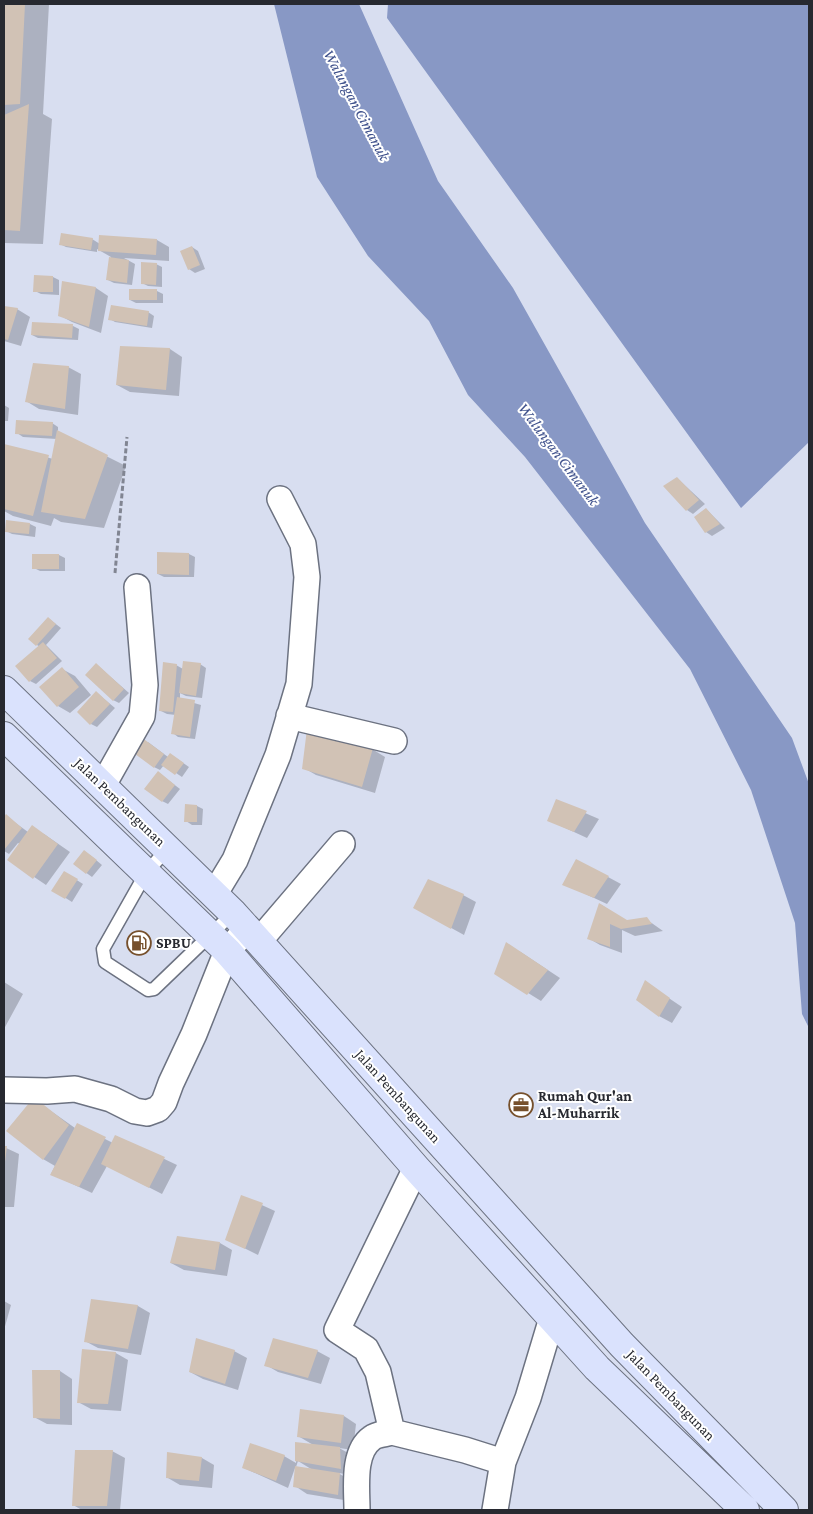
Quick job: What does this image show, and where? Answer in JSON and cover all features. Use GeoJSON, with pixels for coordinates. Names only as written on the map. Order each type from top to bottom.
{"type":"FeatureCollection","features":[{"type":"Feature","properties":{"kind":"main road","name":"Jalan Pembangunan"},"geometry":{"type":"LineString","coordinates":[[4,690],[247,927],[615,1338],[782,1510]]}},
{"type":"Feature","properties":{"kind":"main road","name":"Jalan Pembangunan"},"geometry":{"type":"LineString","coordinates":[[4,736],[218,942],[416,1168],[597,1368],[745,1510]]}},
{"type":"Feature","properties":{"kind":"street"},"geometry":{"type":"LineString","coordinates":[[214,893],[235,860],[278,755],[299,684],[307,577],[303,544],[280,499]]}},
{"type":"Feature","properties":{"kind":"street"},"geometry":{"type":"LineString","coordinates":[[103,786],[142,716],[145,685],[137,587]]}},
{"type":"Feature","properties":{"kind":"street"},"geometry":{"type":"LineString","coordinates":[[289,716],[394,741]]}},
{"type":"Feature","properties":{"kind":"street"},"geometry":{"type":"LineString","coordinates":[[4,1090],[47,1091],[75,1089],[111,1099],[135,1111],[147,1113],[158,1109],[164,1102],[194,1034],[218,942],[247,927],[342,844]]}},
{"type":"Feature","properties":{"kind":"street"},"geometry":{"type":"LineString","coordinates":[[392,1432],[378,1372],[366,1349],[337,1330],[416,1168]]}},
{"type":"Feature","properties":{"kind":"street"},"geometry":{"type":"LineString","coordinates":[[495,1510],[503,1462],[528,1398],[552,1318]]}},
{"type":"Feature","properties":{"kind":"street"},"geometry":{"type":"LineString","coordinates":[[357,1510],[358,1464],[362,1448],[373,1437],[392,1432],[465,1450],[503,1462]]}},
{"type":"Feature","properties":{"kind":"lane"},"geometry":{"type":"LineString","coordinates":[[168,848],[146,873],[103,949],[105,962],[148,990],[154,989],[218,942]]}},
{"type":"Feature","properties":{"kind":"path"},"geometry":{"type":"LineString","coordinates":[[127,437],[114,586],[137,587]]}},
{"type":"Feature","properties":{"kind":"shaded area"},"geometry":{"type":"Polygon","coordinates":[[[274,4],[359,4],[438,181],[513,288],[645,523],[792,738],[809,784],[809,1028],[802,1014],[795,923],[751,790],[690,669],[525,457],[468,395],[429,321],[368,256],[317,177],[274,4]]]}},
{"type":"Feature","properties":{"kind":"shaded area"},"geometry":{"type":"Polygon","coordinates":[[[388,4],[809,4],[809,442],[741,508],[387,18],[388,4]]]}},
{"type":"Feature","properties":{"kind":"building"},"geometry":{"type":"Polygon","coordinates":[[[4,4],[25,4],[20,104],[4,105],[4,4]]]}},
{"type":"Feature","properties":{"kind":"building"},"geometry":{"type":"Polygon","coordinates":[[[29,104],[20,231],[4,230],[4,115],[29,104]]]}},
{"type":"Feature","properties":{"kind":"building"},"geometry":{"type":"Polygon","coordinates":[[[61,233],[93,238],[91,250],[59,245],[61,233]]]}},
{"type":"Feature","properties":{"kind":"building"},"geometry":{"type":"Polygon","coordinates":[[[99,235],[157,239],[156,255],[98,251],[99,235]]]}},
{"type":"Feature","properties":{"kind":"building"},"geometry":{"type":"Polygon","coordinates":[[[192,246],[200,265],[188,270],[180,251],[192,246]]]}},
{"type":"Feature","properties":{"kind":"building"},"geometry":{"type":"Polygon","coordinates":[[[109,257],[129,260],[127,283],[106,280],[109,257]]]}},
{"type":"Feature","properties":{"kind":"building"},"geometry":{"type":"Polygon","coordinates":[[[141,262],[157,263],[156,285],[141,284],[141,262]]]}},
{"type":"Feature","properties":{"kind":"building"},"geometry":{"type":"Polygon","coordinates":[[[34,275],[53,276],[53,292],[33,292],[34,275]]]}},
{"type":"Feature","properties":{"kind":"building"},"geometry":{"type":"Polygon","coordinates":[[[62,281],[96,287],[89,327],[58,316],[62,281]]]}},
{"type":"Feature","properties":{"kind":"building"},"geometry":{"type":"Polygon","coordinates":[[[129,289],[157,289],[157,300],[129,300],[129,289]]]}},
{"type":"Feature","properties":{"kind":"building"},"geometry":{"type":"Polygon","coordinates":[[[111,305],[149,311],[147,326],[108,320],[111,305]]]}},
{"type":"Feature","properties":{"kind":"building"},"geometry":{"type":"Polygon","coordinates":[[[4,306],[18,308],[8,340],[4,339],[4,306]]]}},
{"type":"Feature","properties":{"kind":"building"},"geometry":{"type":"Polygon","coordinates":[[[32,322],[73,324],[72,338],[31,335],[32,322]]]}},
{"type":"Feature","properties":{"kind":"building"},"geometry":{"type":"Polygon","coordinates":[[[120,346],[170,348],[166,390],[116,385],[120,346]]]}},
{"type":"Feature","properties":{"kind":"building"},"geometry":{"type":"Polygon","coordinates":[[[33,363],[69,366],[65,409],[25,402],[33,363]]]}},
{"type":"Feature","properties":{"kind":"building"},"geometry":{"type":"Polygon","coordinates":[[[16,420],[53,422],[52,436],[15,434],[16,420]]]}},
{"type":"Feature","properties":{"kind":"building"},"geometry":{"type":"Polygon","coordinates":[[[57,430],[108,455],[85,519],[41,512],[57,430]]]}},
{"type":"Feature","properties":{"kind":"building"},"geometry":{"type":"Polygon","coordinates":[[[4,444],[49,455],[33,516],[4,509],[4,444]]]}},
{"type":"Feature","properties":{"kind":"building"},"geometry":{"type":"Polygon","coordinates":[[[677,477],[699,500],[686,511],[663,486],[677,477]]]}},
{"type":"Feature","properties":{"kind":"building"},"geometry":{"type":"Polygon","coordinates":[[[706,508],[720,524],[705,533],[694,517],[706,508]]]}},
{"type":"Feature","properties":{"kind":"building"},"geometry":{"type":"Polygon","coordinates":[[[6,520],[30,523],[29,534],[5,532],[6,520]]]}},
{"type":"Feature","properties":{"kind":"building"},"geometry":{"type":"Polygon","coordinates":[[[157,552],[189,553],[189,575],[157,574],[157,552]]]}},
{"type":"Feature","properties":{"kind":"building"},"geometry":{"type":"Polygon","coordinates":[[[32,554],[59,554],[59,569],[32,569],[32,554]]]}},
{"type":"Feature","properties":{"kind":"building"},"geometry":{"type":"Polygon","coordinates":[[[48,617],[56,624],[36,646],[28,639],[48,617]]]}},
{"type":"Feature","properties":{"kind":"building"},"geometry":{"type":"Polygon","coordinates":[[[43,642],[57,658],[29,682],[15,666],[43,642]]]}},
{"type":"Feature","properties":{"kind":"building"},"geometry":{"type":"Polygon","coordinates":[[[183,661],[201,663],[196,696],[179,693],[183,661]]]}},
{"type":"Feature","properties":{"kind":"building"},"geometry":{"type":"Polygon","coordinates":[[[163,662],[177,664],[173,712],[159,711],[163,662]]]}},
{"type":"Feature","properties":{"kind":"building"},"geometry":{"type":"Polygon","coordinates":[[[96,663],[124,689],[113,701],[85,675],[96,663]]]}},
{"type":"Feature","properties":{"kind":"building"},"geometry":{"type":"Polygon","coordinates":[[[62,667],[79,687],[57,707],[39,687],[62,667]]]}},
{"type":"Feature","properties":{"kind":"building"},"geometry":{"type":"Polygon","coordinates":[[[96,691],[110,704],[90,725],[77,712],[96,691]]]}},
{"type":"Feature","properties":{"kind":"building"},"geometry":{"type":"Polygon","coordinates":[[[177,697],[195,700],[190,737],[171,734],[177,697]]]}},
{"type":"Feature","properties":{"kind":"building"},"geometry":{"type":"Polygon","coordinates":[[[307,729],[373,748],[362,787],[302,769],[307,729]]]}},
{"type":"Feature","properties":{"kind":"building"},"geometry":{"type":"Polygon","coordinates":[[[141,737],[164,754],[154,768],[131,751],[141,737]]]}},
{"type":"Feature","properties":{"kind":"building"},"geometry":{"type":"Polygon","coordinates":[[[170,753],[184,763],[175,775],[161,765],[170,753]]]}},
{"type":"Feature","properties":{"kind":"building"},"geometry":{"type":"Polygon","coordinates":[[[158,771],[175,785],[162,802],[144,789],[158,771]]]}},
{"type":"Feature","properties":{"kind":"building"},"geometry":{"type":"Polygon","coordinates":[[[556,799],[587,811],[574,832],[547,821],[556,799]]]}},
{"type":"Feature","properties":{"kind":"building"},"geometry":{"type":"Polygon","coordinates":[[[185,804],[197,805],[197,822],[184,822],[185,804]]]}},
{"type":"Feature","properties":{"kind":"building"},"geometry":{"type":"Polygon","coordinates":[[[6,814],[22,828],[4,850],[4,817],[6,814]]]}},
{"type":"Feature","properties":{"kind":"building"},"geometry":{"type":"Polygon","coordinates":[[[32,825],[58,844],[33,879],[7,860],[32,825]]]}},
{"type":"Feature","properties":{"kind":"building"},"geometry":{"type":"Polygon","coordinates":[[[84,850],[97,860],[86,874],[73,864],[84,850]]]}},
{"type":"Feature","properties":{"kind":"building"},"geometry":{"type":"Polygon","coordinates":[[[576,859],[609,876],[594,898],[562,885],[576,859]]]}},
{"type":"Feature","properties":{"kind":"building"},"geometry":{"type":"Polygon","coordinates":[[[64,871],[78,879],[65,899],[51,891],[64,871]]]}},
{"type":"Feature","properties":{"kind":"building"},"geometry":{"type":"Polygon","coordinates":[[[428,879],[464,894],[451,929],[413,908],[428,879]]]}},
{"type":"Feature","properties":{"kind":"building"},"geometry":{"type":"Polygon","coordinates":[[[599,903],[627,920],[647,917],[652,924],[621,929],[610,924],[610,947],[587,939],[599,903]]]}},
{"type":"Feature","properties":{"kind":"building"},"geometry":{"type":"Polygon","coordinates":[[[506,942],[548,970],[527,995],[494,974],[506,942]]]}},
{"type":"Feature","properties":{"kind":"building"},"geometry":{"type":"Polygon","coordinates":[[[645,980],[670,998],[659,1017],[636,1000],[645,980]]]}},
{"type":"Feature","properties":{"kind":"building"},"geometry":{"type":"Polygon","coordinates":[[[34,1097],[69,1125],[43,1160],[6,1131],[34,1097]]]}},
{"type":"Feature","properties":{"kind":"building"},"geometry":{"type":"Polygon","coordinates":[[[77,1123],[106,1137],[79,1187],[50,1175],[77,1123]]]}},
{"type":"Feature","properties":{"kind":"building"},"geometry":{"type":"Polygon","coordinates":[[[115,1135],[165,1157],[149,1188],[101,1164],[115,1135]]]}},
{"type":"Feature","properties":{"kind":"building"},"geometry":{"type":"Polygon","coordinates":[[[4,1146],[7,1146],[5,1162],[4,1162],[4,1146]]]}},
{"type":"Feature","properties":{"kind":"building"},"geometry":{"type":"Polygon","coordinates":[[[241,1195],[263,1203],[245,1249],[225,1240],[241,1195]]]}},
{"type":"Feature","properties":{"kind":"building"},"geometry":{"type":"Polygon","coordinates":[[[177,1236],[220,1242],[215,1270],[170,1263],[177,1236]]]}},
{"type":"Feature","properties":{"kind":"building"},"geometry":{"type":"Polygon","coordinates":[[[91,1299],[138,1305],[128,1349],[84,1342],[91,1299]]]}},
{"type":"Feature","properties":{"kind":"building"},"geometry":{"type":"Polygon","coordinates":[[[196,1338],[235,1350],[225,1384],[189,1372],[196,1338]]]}},
{"type":"Feature","properties":{"kind":"building"},"geometry":{"type":"Polygon","coordinates":[[[273,1338],[318,1350],[308,1378],[264,1366],[273,1338]]]}},
{"type":"Feature","properties":{"kind":"building"},"geometry":{"type":"Polygon","coordinates":[[[82,1349],[116,1352],[108,1404],[77,1403],[82,1349]]]}},
{"type":"Feature","properties":{"kind":"building"},"geometry":{"type":"Polygon","coordinates":[[[32,1370],[60,1370],[60,1419],[33,1418],[32,1370]]]}},
{"type":"Feature","properties":{"kind":"building"},"geometry":{"type":"Polygon","coordinates":[[[300,1409],[344,1415],[341,1443],[297,1437],[300,1409]]]}},
{"type":"Feature","properties":{"kind":"building"},"geometry":{"type":"Polygon","coordinates":[[[295,1442],[340,1447],[341,1469],[295,1461],[295,1442]]]}},
{"type":"Feature","properties":{"kind":"building"},"geometry":{"type":"Polygon","coordinates":[[[250,1443],[285,1455],[276,1481],[242,1468],[250,1443]]]}},
{"type":"Feature","properties":{"kind":"building"},"geometry":{"type":"Polygon","coordinates":[[[75,1450],[113,1450],[107,1506],[72,1506],[75,1450]]]}},
{"type":"Feature","properties":{"kind":"building"},"geometry":{"type":"Polygon","coordinates":[[[167,1452],[202,1457],[199,1481],[166,1478],[167,1452]]]}},
{"type":"Feature","properties":{"kind":"building"},"geometry":{"type":"Polygon","coordinates":[[[295,1466],[340,1473],[338,1495],[293,1487],[295,1466]]]}},
{"type":"Feature","properties":{"kind":"place","name":"SPBU"},"geometry":{"type":"Point","coordinates":[139,943]}},
{"type":"Feature","properties":{"kind":"place","name":"Rumah Qur'an Al-Muharrik"},"geometry":{"type":"Point","coordinates":[521,1105]}},
{"type":"Feature","properties":{"kind":"water label","name":"Walungan Cimanuk"},"geometry":{"type":"Point","coordinates":[357,105]}},
{"type":"Feature","properties":{"kind":"water label","name":"Walungan Cimanuk"},"geometry":{"type":"Point","coordinates":[559,454]}}]}
